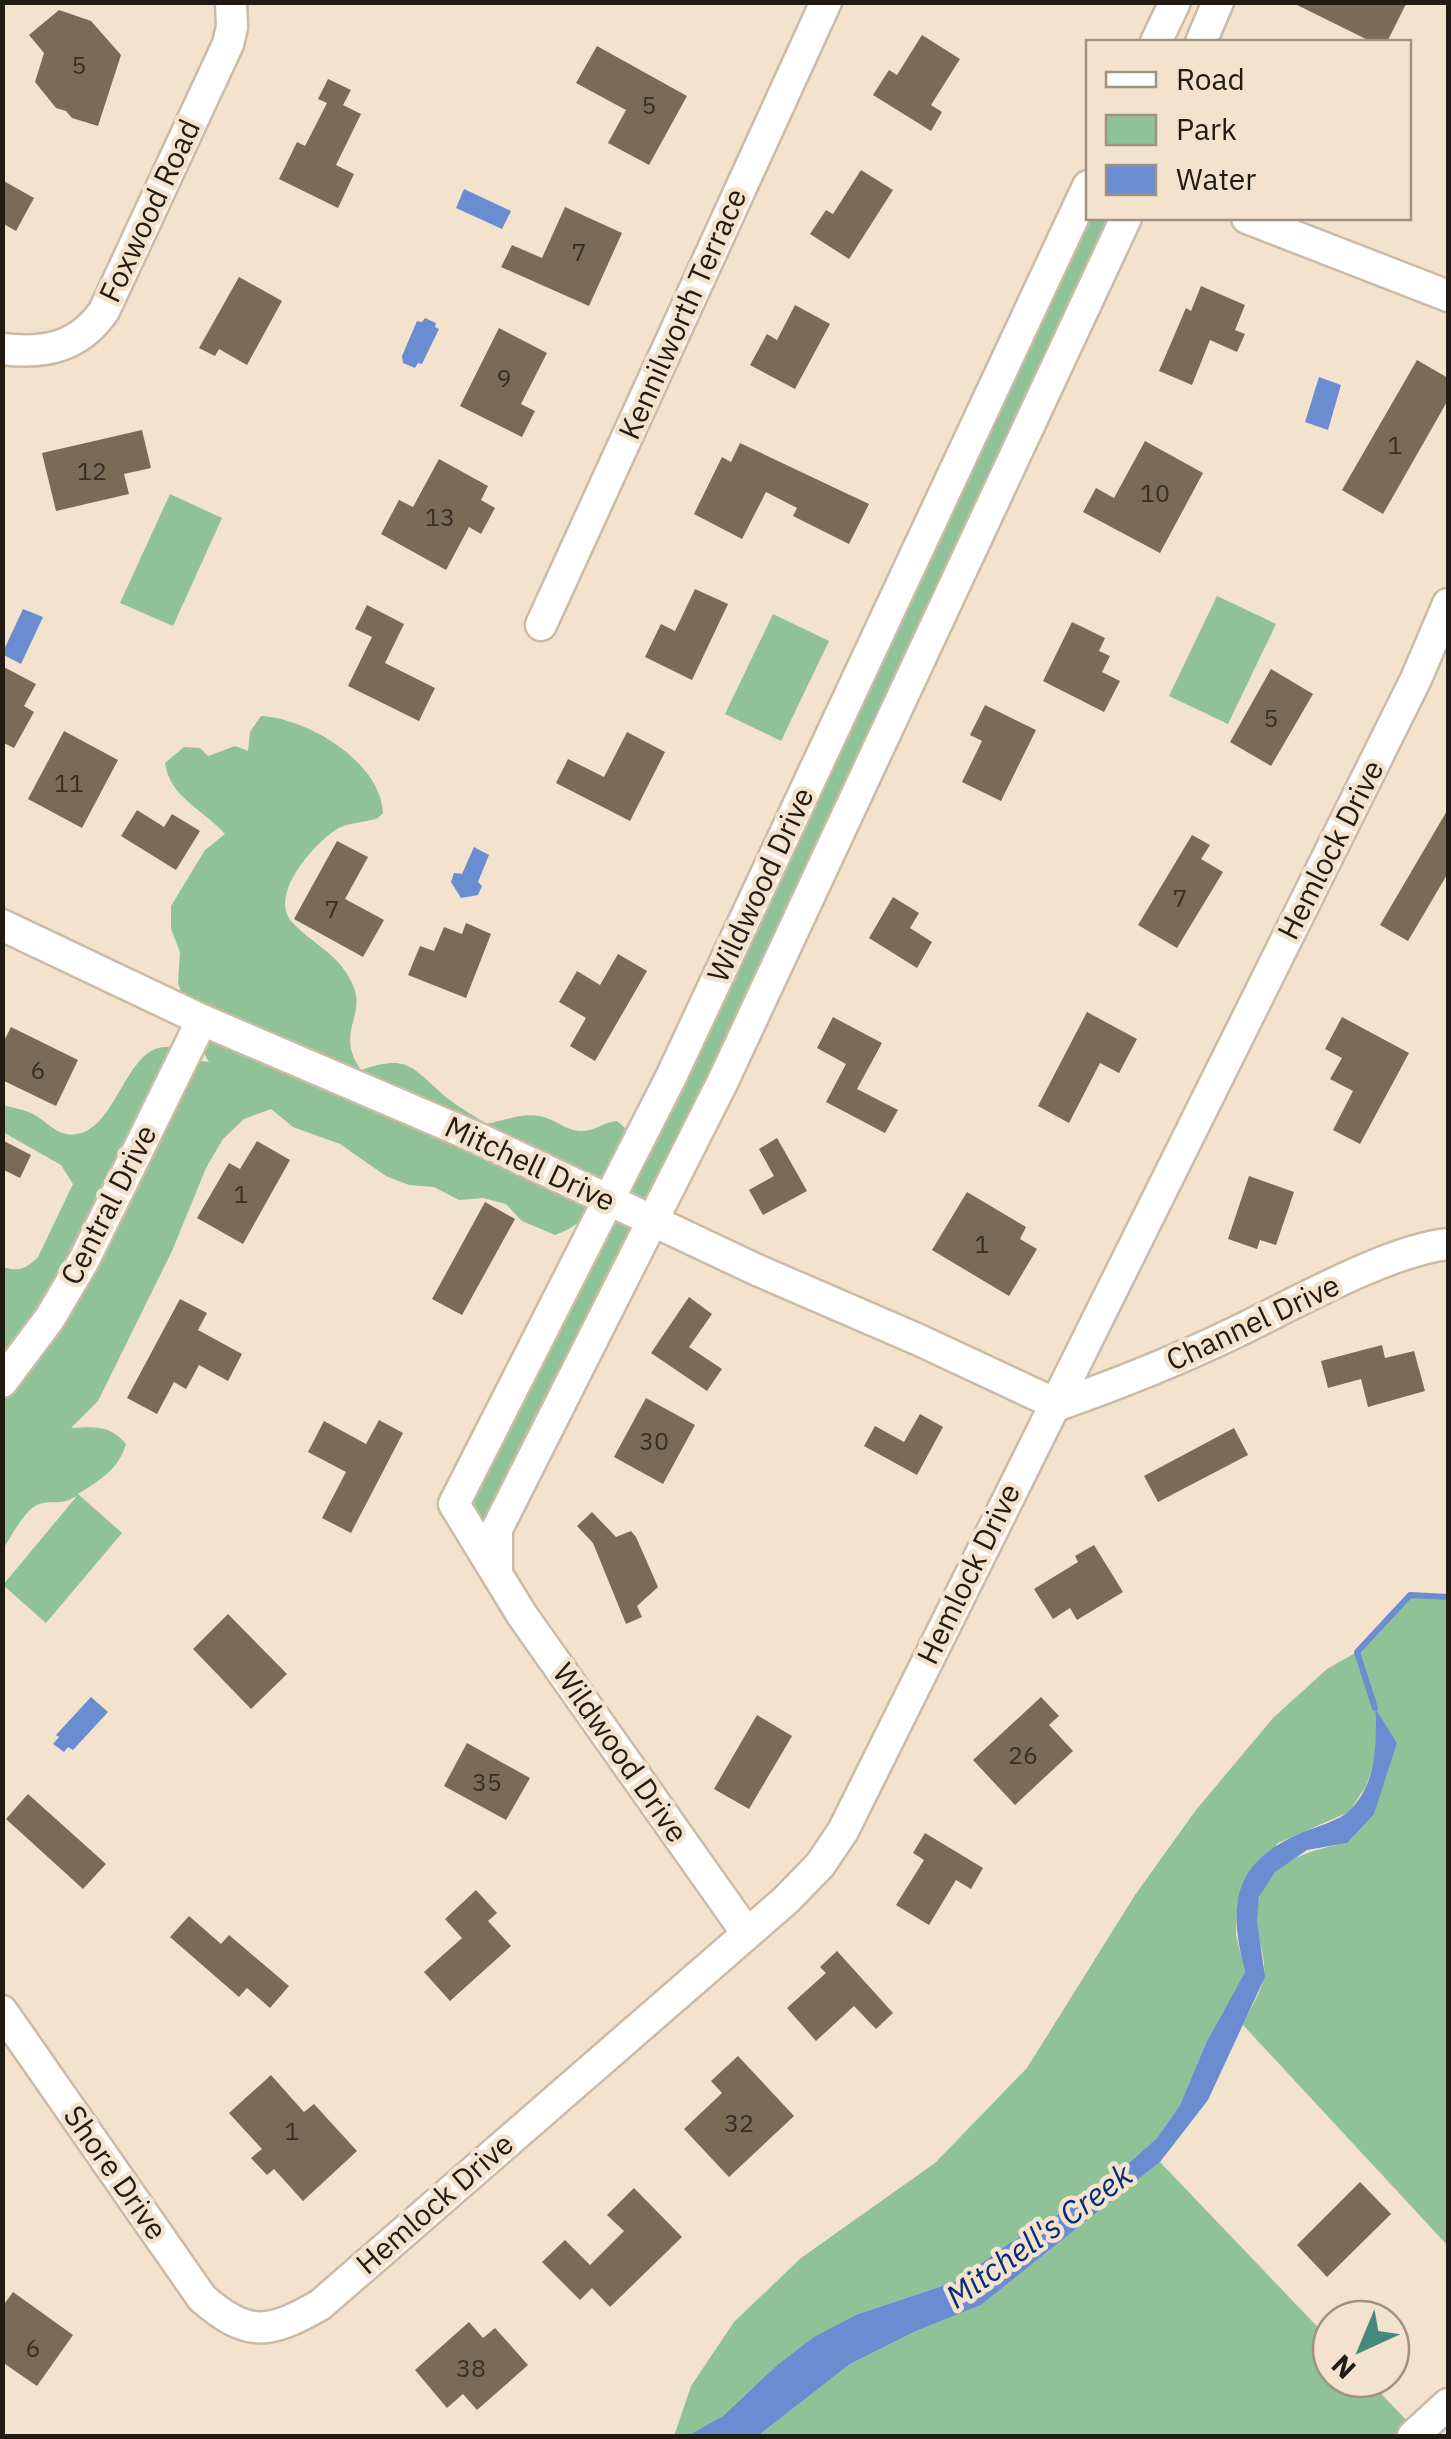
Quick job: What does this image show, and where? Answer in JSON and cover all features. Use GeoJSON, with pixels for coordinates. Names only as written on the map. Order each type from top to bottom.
{"type":"FeatureCollection","features":[{"type":"Feature","properties":{"kind":"street","name":"Foxwood Road"},"geometry":{"type":"LineString","coordinates":[[2,349],[35,352],[56,348],[80,337],[104,312],[228,44],[232,28],[230,2]]}},
{"type":"Feature","properties":{"kind":"street","name":"Kennilworth Terrace"},"geometry":{"type":"LineString","coordinates":[[541,625],[826,2]]}},
{"type":"Feature","properties":{"kind":"street"},"geometry":{"type":"LineString","coordinates":[[1157,40],[1174,2]]}},
{"type":"Feature","properties":{"kind":"street"},"geometry":{"type":"LineString","coordinates":[[1202,40],[1218,2]]}},
{"type":"Feature","properties":{"kind":"street","name":"Wildwood Drive"},"geometry":{"type":"LineString","coordinates":[[746,1932],[522,1615],[454,1504],[671,1077],[1086,190]]}},
{"type":"Feature","properties":{"kind":"street","name":"Wildwood Drive"},"geometry":{"type":"LineString","coordinates":[[496,1572],[497,1529],[722,1081],[1125,220]]}},
{"type":"Feature","properties":{"kind":"street"},"geometry":{"type":"LineString","coordinates":[[1252,220],[1448,296]]}},
{"type":"Feature","properties":{"kind":"street","name":"Hemlock Drive"},"geometry":{"type":"LineString","coordinates":[[238,2324],[246,2328],[277,2326],[320,2305],[820,1864],[843,1830],[1039,1432],[1058,1404],[1082,1346],[1416,679],[1448,604]]}},
{"type":"Feature","properties":{"kind":"street","name":"Mitchell Drive"},"geometry":{"type":"LineString","coordinates":[[2,925],[202,1020],[482,1140],[1058,1404]]}},
{"type":"Feature","properties":{"kind":"street","name":"Central Drive"},"geometry":{"type":"LineString","coordinates":[[2,1382],[50,1318],[84,1260],[202,1020]]}},
{"type":"Feature","properties":{"kind":"street","name":"Channel Drive"},"geometry":{"type":"LineString","coordinates":[[1058,1404],[1203,1348],[1392,1260],[1448,1244]]}},
{"type":"Feature","properties":{"kind":"street","name":"Shore Drive"},"geometry":{"type":"LineString","coordinates":[[2,2011],[202,2298],[238,2324]]}},
{"type":"Feature","properties":{"kind":"street"},"geometry":{"type":"LineString","coordinates":[[1414,2436],[1448,2404]]}},
{"type":"Feature","properties":{"kind":"green space"},"geometry":{"type":"Polygon","coordinates":[[[1087,220],[1125,220],[497,1529],[497,1571],[454,1504],[1087,220]]]}},
{"type":"Feature","properties":{"kind":"green space"},"geometry":{"type":"Polygon","coordinates":[[[170,494],[222,518],[173,626],[120,603],[170,494]]]}},
{"type":"Feature","properties":{"kind":"green space"},"geometry":{"type":"Polygon","coordinates":[[[1217,596],[1276,624],[1228,724],[1169,696],[1217,596]]]}},
{"type":"Feature","properties":{"kind":"green space"},"geometry":{"type":"Polygon","coordinates":[[[773,614],[829,641],[781,741],[725,714],[773,614]]]}},
{"type":"Feature","properties":{"kind":"green space"},"geometry":{"type":"Polygon","coordinates":[[[261,716],[299,725],[338,746],[356,760],[379,794],[383,813],[378,818],[339,828],[325,838],[296,872],[285,898],[291,921],[342,966],[354,988],[356,1008],[350,1046],[361,1070],[387,1063],[412,1068],[486,1124],[534,1115],[584,1131],[617,1121],[633,1135],[593,1207],[570,1228],[555,1235],[522,1221],[506,1204],[483,1198],[459,1200],[434,1187],[409,1185],[386,1176],[340,1144],[293,1127],[271,1109],[244,1119],[223,1139],[206,1168],[172,1251],[98,1401],[71,1428],[107,1430],[126,1444],[113,1467],[78,1494],[122,1533],[46,1623],[3,1585],[77,1496],[33,1507],[3,1549],[3,1267],[22,1268],[38,1257],[73,1184],[61,1165],[3,1132],[3,1105],[29,1112],[62,1133],[83,1133],[108,1110],[128,1076],[151,1051],[172,1048],[209,1062],[178,983],[180,952],[171,929],[171,906],[205,850],[225,834],[180,794],[165,763],[184,747],[200,748],[208,756],[235,746],[248,751],[250,732],[261,716]]]}},
{"type":"Feature","properties":{"kind":"green space"},"geometry":{"type":"Polygon","coordinates":[[[1410,1595],[1448,1597],[1448,2246],[1243,2025],[1264,1975],[1257,1920],[1264,1886],[1285,1864],[1314,1851],[1347,1843],[1397,1743],[1375,1711],[1377,1753],[1366,1786],[1349,1812],[1278,1843],[1237,1902],[1236,1935],[1245,1972],[1206,2043],[1180,2105],[1157,2138],[1096,2192],[1008,2244],[957,2281],[858,2314],[775,2367],[723,2416],[687,2436],[674,2436],[691,2386],[734,2322],[801,2258],[935,2163],[1027,2068],[1135,1895],[1196,1810],[1273,1718],[1327,1669],[1357,1652],[1410,1595]]]}},
{"type":"Feature","properties":{"kind":"green space"},"geometry":{"type":"Polygon","coordinates":[[[1160,2162],[1311,2320],[1311,2399],[1386,2399],[1411,2425],[1400,2436],[758,2436],[850,2364],[981,2305],[1160,2162]]]}},
{"type":"Feature","properties":{"kind":"water"},"geometry":{"type":"Polygon","coordinates":[[[464,189],[511,211],[502,229],[456,208],[464,189]]]}},
{"type":"Feature","properties":{"kind":"water"},"geometry":{"type":"Polygon","coordinates":[[[425,318],[439,329],[422,364],[415,368],[403,363],[402,356],[417,321],[425,318]]]}},
{"type":"Feature","properties":{"kind":"water"},"geometry":{"type":"Polygon","coordinates":[[[1319,377],[1341,385],[1328,430],[1305,422],[1319,377]]]}},
{"type":"Feature","properties":{"kind":"water"},"geometry":{"type":"Polygon","coordinates":[[[23,609],[43,617],[21,664],[2,654],[23,609]]]}},
{"type":"Feature","properties":{"kind":"water"},"geometry":{"type":"Polygon","coordinates":[[[474,847],[489,855],[478,882],[482,886],[478,895],[461,898],[451,882],[454,873],[462,874],[474,847]]]}},
{"type":"Feature","properties":{"kind":"water"},"geometry":{"type":"Polygon","coordinates":[[[91,1697],[108,1712],[73,1750],[68,1747],[64,1752],[53,1744],[59,1737],[56,1735],[91,1697]]]}},
{"type":"Feature","properties":{"kind":"water"},"geometry":{"type":"Polygon","coordinates":[[[1375,1708],[1397,1743],[1374,1814],[1347,1843],[1307,1850],[1275,1872],[1259,1897],[1257,1921],[1265,1977],[1208,2100],[1160,2162],[981,2305],[850,2364],[758,2436],[687,2436],[723,2416],[814,2337],[858,2314],[957,2281],[1008,2244],[1096,2192],[1157,2138],[1180,2105],[1206,2043],[1245,1972],[1237,1906],[1248,1872],[1278,1845],[1340,1817],[1359,1799],[1373,1762],[1375,1708]]]}},
{"type":"Feature","properties":{"kind":"building"},"geometry":{"type":"Polygon","coordinates":[[[1291,2],[1407,2],[1388,40],[1368,40],[1291,2]]]}},
{"type":"Feature","properties":{"kind":"building"},"geometry":{"type":"Polygon","coordinates":[[[59,10],[91,21],[121,55],[98,126],[56,108],[35,82],[44,53],[29,35],[59,10]]]}},
{"type":"Feature","properties":{"kind":"building"},"geometry":{"type":"Polygon","coordinates":[[[922,35],[960,59],[931,105],[942,112],[931,131],[873,95],[889,70],[897,75],[922,35]]]}},
{"type":"Feature","properties":{"kind":"building"},"geometry":{"type":"Polygon","coordinates":[[[597,46],[687,96],[649,165],[608,143],[626,110],[576,83],[597,46]]]}},
{"type":"Feature","properties":{"kind":"building"},"geometry":{"type":"Polygon","coordinates":[[[328,79],[351,90],[343,105],[361,114],[336,165],[354,174],[338,208],[279,179],[297,142],[305,146],[327,103],[318,99],[328,79]]]}},
{"type":"Feature","properties":{"kind":"building"},"geometry":{"type":"Polygon","coordinates":[[[861,170],[893,190],[849,259],[810,234],[826,210],[833,214],[861,170]]]}},
{"type":"Feature","properties":{"kind":"building"},"geometry":{"type":"Polygon","coordinates":[[[2,180],[34,198],[16,231],[2,223],[2,180]]]}},
{"type":"Feature","properties":{"kind":"building"},"geometry":{"type":"Polygon","coordinates":[[[565,207],[622,233],[589,306],[501,267],[512,245],[542,258],[565,207]]]}},
{"type":"Feature","properties":{"kind":"building"},"geometry":{"type":"Polygon","coordinates":[[[239,277],[282,301],[247,365],[219,349],[215,356],[199,348],[239,277]]]}},
{"type":"Feature","properties":{"kind":"building"},"geometry":{"type":"Polygon","coordinates":[[[1201,286],[1245,305],[1235,330],[1245,334],[1237,352],[1210,340],[1192,385],[1159,371],[1186,308],[1191,311],[1201,286]]]}},
{"type":"Feature","properties":{"kind":"building"},"geometry":{"type":"Polygon","coordinates":[[[795,305],[830,324],[795,389],[750,365],[767,334],[777,340],[795,305]]]}},
{"type":"Feature","properties":{"kind":"building"},"geometry":{"type":"Polygon","coordinates":[[[499,328],[547,353],[521,404],[535,411],[522,437],[460,406],[499,328]]]}},
{"type":"Feature","properties":{"kind":"building"},"geometry":{"type":"Polygon","coordinates":[[[1417,360],[1448,378],[1448,400],[1383,514],[1342,490],[1417,360]]]}},
{"type":"Feature","properties":{"kind":"building"},"geometry":{"type":"Polygon","coordinates":[[[142,430],[151,468],[124,474],[129,494],[56,511],[42,453],[142,430]]]}},
{"type":"Feature","properties":{"kind":"building"},"geometry":{"type":"Polygon","coordinates":[[[1145,441],[1203,473],[1160,553],[1083,512],[1096,488],[1114,498],[1145,441]]]}},
{"type":"Feature","properties":{"kind":"building"},"geometry":{"type":"Polygon","coordinates":[[[740,443],[869,504],[849,544],[793,516],[797,508],[766,492],[742,539],[694,514],[722,457],[731,462],[740,443]]]}},
{"type":"Feature","properties":{"kind":"building"},"geometry":{"type":"Polygon","coordinates":[[[439,459],[488,486],[481,500],[495,508],[481,534],[469,527],[446,570],[381,534],[399,500],[413,507],[439,459]]]}},
{"type":"Feature","properties":{"kind":"building"},"geometry":{"type":"Polygon","coordinates":[[[695,589],[728,604],[692,680],[645,657],[661,624],[675,631],[695,589]]]}},
{"type":"Feature","properties":{"kind":"building"},"geometry":{"type":"Polygon","coordinates":[[[367,605],[404,624],[385,663],[435,688],[419,721],[348,686],[372,637],[355,629],[367,605]]]}},
{"type":"Feature","properties":{"kind":"building"},"geometry":{"type":"Polygon","coordinates":[[[1072,622],[1105,638],[1099,651],[1110,656],[1102,672],[1120,681],[1104,712],[1043,681],[1072,622]]]}},
{"type":"Feature","properties":{"kind":"building"},"geometry":{"type":"Polygon","coordinates":[[[2,666],[36,684],[24,706],[34,712],[14,748],[2,742],[2,666]]]}},
{"type":"Feature","properties":{"kind":"building"},"geometry":{"type":"Polygon","coordinates":[[[1271,669],[1313,694],[1271,766],[1230,742],[1271,669]]]}},
{"type":"Feature","properties":{"kind":"building"},"geometry":{"type":"Polygon","coordinates":[[[985,705],[1036,730],[1001,801],[962,782],[982,741],[970,735],[985,705]]]}},
{"type":"Feature","properties":{"kind":"building"},"geometry":{"type":"Polygon","coordinates":[[[64,731],[118,760],[82,828],[28,799],[64,731]]]}},
{"type":"Feature","properties":{"kind":"building"},"geometry":{"type":"Polygon","coordinates":[[[627,732],[665,752],[630,821],[556,783],[568,759],[604,777],[627,732]]]}},
{"type":"Feature","properties":{"kind":"building"},"geometry":{"type":"Polygon","coordinates":[[[1448,809],[1448,873],[1408,941],[1380,925],[1448,809]]]}},
{"type":"Feature","properties":{"kind":"building"},"geometry":{"type":"Polygon","coordinates":[[[137,810],[164,827],[172,814],[200,831],[176,870],[121,836],[137,810]]]}},
{"type":"Feature","properties":{"kind":"building"},"geometry":{"type":"Polygon","coordinates":[[[1192,835],[1210,845],[1201,859],[1223,872],[1177,948],[1138,925],[1192,835]]]}},
{"type":"Feature","properties":{"kind":"building"},"geometry":{"type":"Polygon","coordinates":[[[337,841],[368,857],[345,899],[384,920],[363,957],[294,919],[337,841]]]}},
{"type":"Feature","properties":{"kind":"building"},"geometry":{"type":"Polygon","coordinates":[[[893,897],[919,913],[910,928],[932,942],[917,968],[869,938],[893,897]]]}},
{"type":"Feature","properties":{"kind":"building"},"geometry":{"type":"Polygon","coordinates":[[[466,923],[491,934],[466,998],[408,975],[420,946],[434,951],[444,927],[462,934],[466,923]]]}},
{"type":"Feature","properties":{"kind":"building"},"geometry":{"type":"Polygon","coordinates":[[[618,954],[647,971],[595,1061],[570,1046],[586,1018],[559,1002],[577,971],[600,985],[618,954]]]}},
{"type":"Feature","properties":{"kind":"building"},"geometry":{"type":"Polygon","coordinates":[[[1087,1012],[1137,1039],[1119,1073],[1100,1063],[1069,1123],[1038,1106],[1087,1012]]]}},
{"type":"Feature","properties":{"kind":"building"},"geometry":{"type":"Polygon","coordinates":[[[833,1017],[882,1043],[857,1089],[898,1110],[885,1133],[826,1102],[846,1064],[817,1048],[833,1017]]]}},
{"type":"Feature","properties":{"kind":"building"},"geometry":{"type":"Polygon","coordinates":[[[1342,1017],[1409,1053],[1360,1144],[1333,1130],[1353,1091],[1330,1079],[1342,1058],[1325,1049],[1342,1017]]]}},
{"type":"Feature","properties":{"kind":"building"},"geometry":{"type":"Polygon","coordinates":[[[11,1027],[78,1060],[56,1106],[2,1080],[2,1045],[11,1027]]]}},
{"type":"Feature","properties":{"kind":"building"},"geometry":{"type":"Polygon","coordinates":[[[777,1138],[807,1191],[763,1215],[749,1190],[774,1176],[759,1149],[777,1138]]]}},
{"type":"Feature","properties":{"kind":"building"},"geometry":{"type":"Polygon","coordinates":[[[2,1140],[31,1155],[20,1178],[2,1169],[2,1140]]]}},
{"type":"Feature","properties":{"kind":"building"},"geometry":{"type":"Polygon","coordinates":[[[257,1141],[290,1160],[243,1244],[197,1218],[229,1163],[240,1169],[257,1141]]]}},
{"type":"Feature","properties":{"kind":"building"},"geometry":{"type":"Polygon","coordinates":[[[1249,1176],[1294,1192],[1276,1245],[1260,1240],[1257,1249],[1228,1239],[1249,1176]]]}},
{"type":"Feature","properties":{"kind":"building"},"geometry":{"type":"Polygon","coordinates":[[[967,1192],[1026,1227],[1020,1239],[1037,1249],[1009,1296],[932,1250],[967,1192]]]}},
{"type":"Feature","properties":{"kind":"building"},"geometry":{"type":"Polygon","coordinates":[[[485,1202],[515,1219],[462,1315],[432,1299],[485,1202]]]}},
{"type":"Feature","properties":{"kind":"building"},"geometry":{"type":"Polygon","coordinates":[[[689,1297],[712,1314],[689,1347],[722,1369],[707,1391],[651,1353],[689,1297]]]}},
{"type":"Feature","properties":{"kind":"building"},"geometry":{"type":"Polygon","coordinates":[[[180,1299],[207,1313],[198,1330],[242,1354],[228,1381],[199,1365],[186,1389],[174,1382],[157,1414],[127,1398],[180,1299]]]}},
{"type":"Feature","properties":{"kind":"building"},"geometry":{"type":"Polygon","coordinates":[[[1382,1345],[1385,1358],[1414,1351],[1425,1391],[1368,1407],[1361,1379],[1328,1388],[1321,1361],[1382,1345]]]}},
{"type":"Feature","properties":{"kind":"building"},"geometry":{"type":"Polygon","coordinates":[[[646,1398],[695,1425],[663,1484],[614,1457],[646,1398]]]}},
{"type":"Feature","properties":{"kind":"building"},"geometry":{"type":"Polygon","coordinates":[[[920,1414],[943,1427],[917,1475],[864,1446],[875,1426],[904,1442],[920,1414]]]}},
{"type":"Feature","properties":{"kind":"building"},"geometry":{"type":"Polygon","coordinates":[[[379,1420],[403,1433],[351,1533],[322,1518],[346,1472],[308,1452],[324,1421],[366,1444],[379,1420]]]}},
{"type":"Feature","properties":{"kind":"building"},"geometry":{"type":"Polygon","coordinates":[[[1234,1428],[1248,1455],[1158,1502],[1144,1476],[1234,1428]]]}},
{"type":"Feature","properties":{"kind":"building"},"geometry":{"type":"Polygon","coordinates":[[[592,1512],[616,1537],[631,1531],[658,1587],[637,1606],[642,1617],[626,1624],[593,1543],[577,1526],[592,1512]]]}},
{"type":"Feature","properties":{"kind":"building"},"geometry":{"type":"Polygon","coordinates":[[[1094,1545],[1123,1592],[1077,1620],[1070,1608],[1053,1619],[1034,1589],[1078,1562],[1075,1556],[1094,1545]]]}},
{"type":"Feature","properties":{"kind":"building"},"geometry":{"type":"Polygon","coordinates":[[[228,1614],[287,1674],[251,1709],[193,1649],[228,1614]]]}},
{"type":"Feature","properties":{"kind":"building"},"geometry":{"type":"Polygon","coordinates":[[[1041,1697],[1059,1716],[1049,1725],[1073,1751],[1015,1805],[973,1760],[1041,1697]]]}},
{"type":"Feature","properties":{"kind":"building"},"geometry":{"type":"Polygon","coordinates":[[[757,1715],[792,1736],[749,1809],[714,1789],[757,1715]]]}},
{"type":"Feature","properties":{"kind":"building"},"geometry":{"type":"Polygon","coordinates":[[[467,1743],[530,1778],[506,1820],[444,1786],[467,1743]]]}},
{"type":"Feature","properties":{"kind":"building"},"geometry":{"type":"Polygon","coordinates":[[[28,1794],[106,1864],[83,1889],[6,1819],[28,1794]]]}},
{"type":"Feature","properties":{"kind":"building"},"geometry":{"type":"Polygon","coordinates":[[[925,1833],[983,1868],[971,1889],[956,1880],[929,1925],[896,1905],[924,1860],[913,1853],[925,1833]]]}},
{"type":"Feature","properties":{"kind":"building"},"geometry":{"type":"Polygon","coordinates":[[[476,1890],[497,1913],[488,1921],[511,1946],[450,2001],[424,1972],[462,1938],[445,1919],[476,1890]]]}},
{"type":"Feature","properties":{"kind":"building"},"geometry":{"type":"Polygon","coordinates":[[[189,1916],[221,1944],[229,1935],[289,1986],[270,2008],[247,1988],[239,1997],[170,1937],[189,1916]]]}},
{"type":"Feature","properties":{"kind":"building"},"geometry":{"type":"Polygon","coordinates":[[[837,1951],[893,2013],[876,2029],[854,2006],[816,2041],[787,2008],[826,1973],[820,1967],[837,1951]]]}},
{"type":"Feature","properties":{"kind":"building"},"geometry":{"type":"Polygon","coordinates":[[[738,2056],[794,2116],[729,2177],[684,2129],[722,2093],[711,2081],[738,2056]]]}},
{"type":"Feature","properties":{"kind":"building"},"geometry":{"type":"Polygon","coordinates":[[[271,2075],[304,2112],[314,2104],[357,2151],[303,2201],[274,2169],[267,2175],[251,2158],[262,2149],[229,2113],[271,2075]]]}},
{"type":"Feature","properties":{"kind":"building"},"geometry":{"type":"Polygon","coordinates":[[[1360,2182],[1391,2214],[1327,2277],[1297,2245],[1360,2182]]]}},
{"type":"Feature","properties":{"kind":"building"},"geometry":{"type":"Polygon","coordinates":[[[634,2188],[682,2237],[610,2307],[592,2288],[580,2300],[542,2262],[565,2240],[590,2265],[624,2231],[607,2215],[634,2188]]]}},
{"type":"Feature","properties":{"kind":"building"},"geometry":{"type":"Polygon","coordinates":[[[13,2292],[73,2335],[37,2386],[2,2362],[2,2307],[13,2292]]]}},
{"type":"Feature","properties":{"kind":"building"},"geometry":{"type":"Polygon","coordinates":[[[469,2322],[483,2338],[495,2328],[528,2365],[477,2410],[463,2394],[447,2408],[415,2370],[469,2322]]]}},
{"type":"Feature","properties":{"kind":"waterway","name":"Mitchell's Creek"},"geometry":{"type":"LineString","coordinates":[[1375,1708],[1357,1652],[1410,1595],[1448,1597]]}}]}
